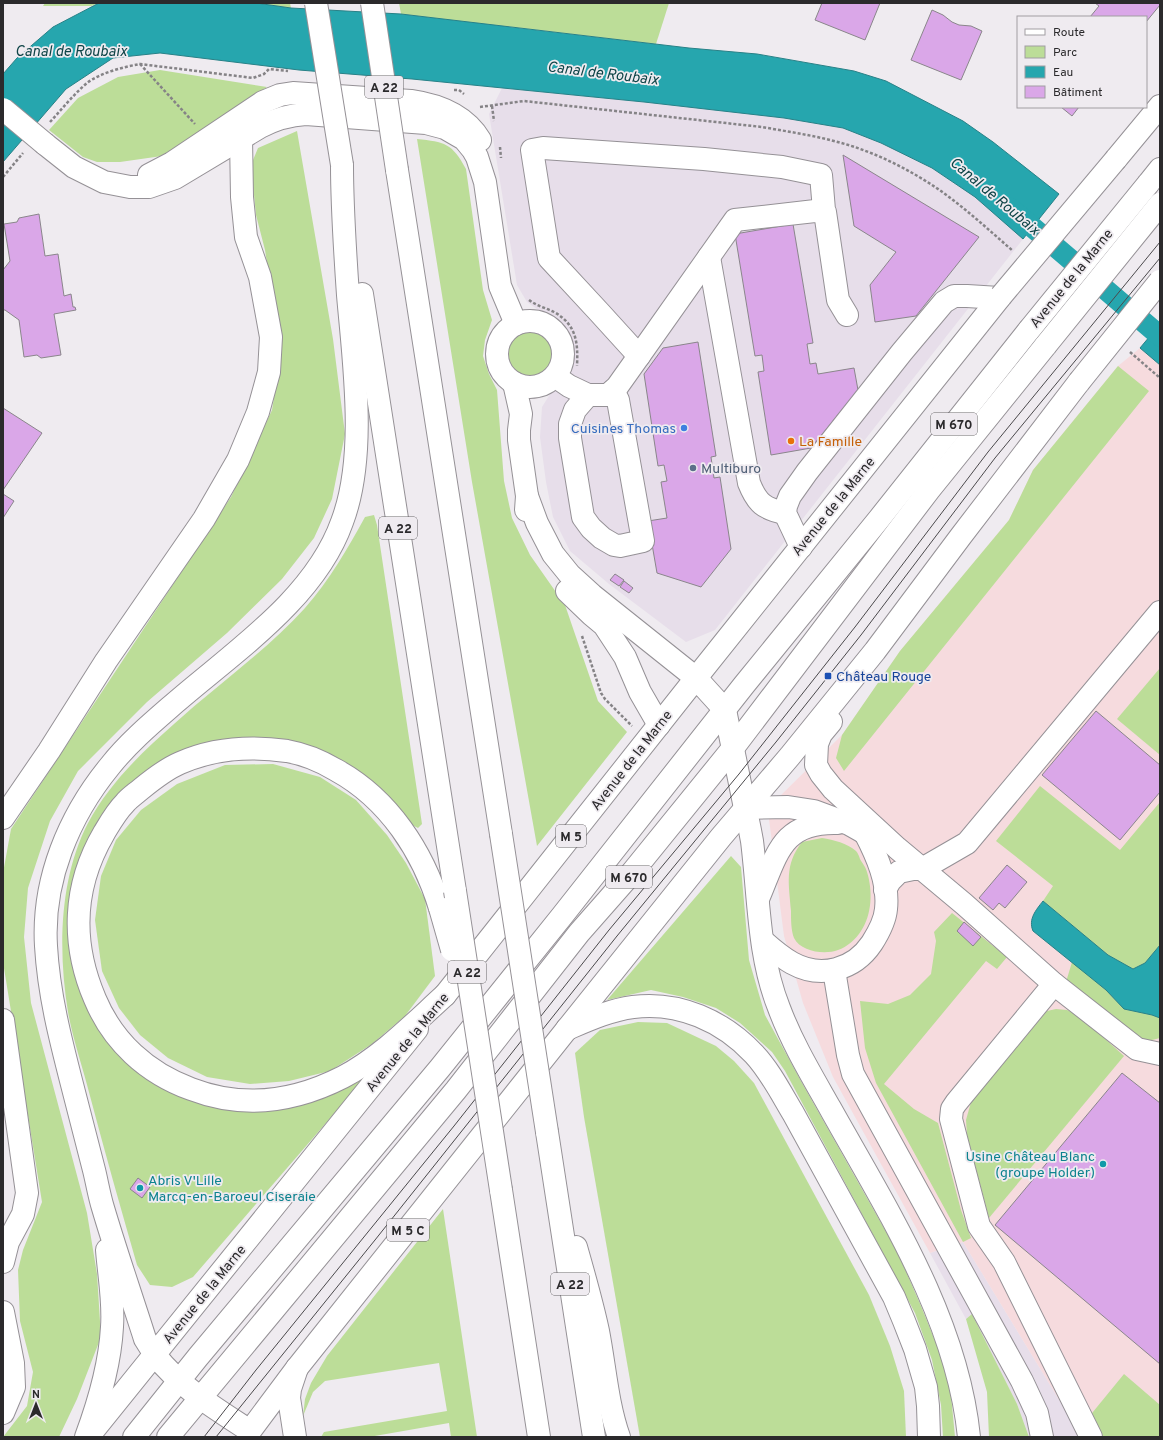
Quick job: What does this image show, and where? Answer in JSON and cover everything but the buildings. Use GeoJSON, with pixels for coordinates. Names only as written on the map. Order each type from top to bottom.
{"type":"FeatureCollection","features":[{"type":"Feature","properties":{"kind":"main road","name":"A 22"},"geometry":{"type":"LineString","coordinates":[[316,3],[539,1437]]}},
{"type":"Feature","properties":{"kind":"main road","name":"A 22"},"geometry":{"type":"LineString","coordinates":[[372,3],[594,1437]]}},
{"type":"Feature","properties":{"kind":"main road"},"geometry":{"type":"LineString","coordinates":[[86,174],[114,177],[152,174],[172,163],[263,102],[280,95],[301,93],[422,103],[438,107],[454,114],[468,123],[481,140],[486,158],[485,182]]}},
{"type":"Feature","properties":{"kind":"main road","name":"Avenue de la Marne"},"geometry":{"type":"LineString","coordinates":[[87,1437],[155,1355],[444,995],[1000,297],[1160,106]]}},
{"type":"Feature","properties":{"kind":"main road"},"geometry":{"type":"LineString","coordinates":[[3,109],[74,167],[86,174],[104,182],[122,186],[139,187],[158,185],[176,178],[241,138],[270,122],[289,115],[298,114],[426,124],[445,128],[464,138],[477,157],[485,182],[500,286],[516,324]]}},
{"type":"Feature","properties":{"kind":"main road"},"geometry":{"type":"LineString","coordinates":[[3,818],[49,751],[106,661],[204,519],[238,460],[258,412],[269,372],[271,337],[260,278],[246,237],[242,197],[241,138]]}},
{"type":"Feature","properties":{"kind":"main road"},"geometry":{"type":"LineString","coordinates":[[638,356],[600,312],[549,258],[532,150],[550,148],[704,159],[782,166],[821,175],[824,210],[838,300],[848,315]]}},
{"type":"Feature","properties":{"kind":"main road"},"geometry":{"type":"LineString","coordinates":[[252,1435],[179,1382],[165,1368],[145,1339],[102,1205],[59,1033],[52,995],[46,946],[47,908],[53,875],[58,858],[74,820],[85,800],[111,765],[158,717],[236,652],[303,589],[322,565],[343,521],[351,492],[355,460],[356,426],[353,346],[343,215],[342,165]]}},
{"type":"Feature","properties":{"kind":"main road","name":"Avenue de la Marne"},"geometry":{"type":"LineString","coordinates":[[134,1437],[198,1357],[445,1062],[744,685],[1154,177]]}},
{"type":"Feature","properties":{"kind":"main road","name":"Avenue de la Marne"},"geometry":{"type":"LineString","coordinates":[[168,1437],[451,1096],[579,933],[630,875],[733,748],[924,496],[1160,204]]}},
{"type":"Feature","properties":{"kind":"main road"},"geometry":{"type":"LineString","coordinates":[[521,414],[547,382],[561,368],[564,353],[563,346],[556,333],[545,324],[530,320],[516,324],[500,339],[497,353],[499,367],[503,374],[514,383],[527,388],[547,382],[569,386],[588,395],[608,395],[617,387],[735,220],[824,210]]}},
{"type":"Feature","properties":{"kind":"main road"},"geometry":{"type":"LineString","coordinates":[[709,257],[748,483],[760,504],[772,510],[785,513]]}},
{"type":"Feature","properties":{"kind":"main road","name":"M 5 C"},"geometry":{"type":"LineString","coordinates":[[252,1435],[297,1368],[721,836],[790,756],[875,651],[960,536],[1079,382],[1160,281]]}},
{"type":"Feature","properties":{"kind":"main road"},"geometry":{"type":"LineString","coordinates":[[801,547],[785,513],[790,496],[807,472],[902,352],[944,302],[954,296],[1000,297]]}},
{"type":"Feature","properties":{"kind":"main road"},"geometry":{"type":"LineString","coordinates":[[514,383],[521,414],[519,440],[527,496],[526,514],[540,555],[561,586],[604,626],[625,657],[640,692],[653,732]]}},
{"type":"Feature","properties":{"kind":"main road"},"geometry":{"type":"LineString","coordinates":[[588,395],[574,410],[570,424],[570,438],[583,517],[591,528],[602,538],[614,545],[620,546],[643,541],[618,400],[613,391]]}},
{"type":"Feature","properties":{"kind":"main road"},"geometry":{"type":"LineString","coordinates":[[527,496],[537,523],[553,554],[570,575],[592,595],[696,678],[725,710],[752,840],[763,941],[768,975],[773,994],[787,1027],[902,1240],[937,1311],[950,1345],[965,1402],[969,1437]]}},
{"type":"Feature","properties":{"kind":"main road"},"geometry":{"type":"LineString","coordinates":[[886,890],[890,881],[899,872],[922,869],[967,843],[1160,612]]}},
{"type":"Feature","properties":{"kind":"main road"},"geometry":{"type":"LineString","coordinates":[[875,651],[866,675],[821,734],[817,744],[816,765],[821,774],[833,789],[897,848],[964,904],[1054,984],[1137,1049],[1160,1054]]}},
{"type":"Feature","properties":{"kind":"main road"},"geometry":{"type":"LineString","coordinates":[[444,995],[401,1035],[368,1061],[344,1076],[316,1089],[287,1097],[259,1101],[230,1100],[206,1095],[183,1086],[160,1075],[141,1061],[121,1042],[99,1008],[88,983],[80,951],[78,925],[80,900],[86,872],[94,850],[109,824],[125,803],[150,781],[178,764],[206,754],[232,749],[263,748],[293,752],[322,762],[348,776],[370,792],[390,813],[406,834],[429,874],[440,908],[480,1053]]}},
{"type":"Feature","properties":{"kind":"main road"},"geometry":{"type":"LineString","coordinates":[[746,808],[788,807],[814,811],[897,848]]}},
{"type":"Feature","properties":{"kind":"main road"},"geometry":{"type":"LineString","coordinates":[[758,899],[784,842],[799,829],[817,824],[857,829]]}},
{"type":"Feature","properties":{"kind":"main road"},"geometry":{"type":"LineString","coordinates":[[763,941],[793,964],[823,971],[834,970],[847,966],[864,953],[875,938],[884,919],[886,910],[886,890],[878,862],[857,829]]}},
{"type":"Feature","properties":{"kind":"main road"},"geometry":{"type":"LineString","coordinates":[[834,970],[848,1056],[853,1074],[1022,1381],[1037,1413],[1042,1437]]}},
{"type":"Feature","properties":{"kind":"main road"},"geometry":{"type":"LineString","coordinates":[[1054,984],[956,1103],[952,1109],[951,1119],[979,1226],[1004,1262],[1091,1437]]}},
{"type":"Feature","properties":{"kind":"main road"},"geometry":{"type":"LineString","coordinates":[[567,1030],[615,1011],[633,1007],[663,1006],[693,1013],[713,1022],[732,1034],[754,1054],[775,1083],[793,1113],[894,1297],[913,1342],[921,1369],[928,1406],[929,1437]]}},
{"type":"Feature","properties":{"kind":"main road"},"geometry":{"type":"LineString","coordinates":[[3,1020],[27,1193],[23,1214],[8,1242],[3,1262]]}},
{"type":"Feature","properties":{"kind":"main road"},"geometry":{"type":"LineString","coordinates":[[555,1184],[575,1243],[592,1303],[610,1403],[619,1437]]}},
{"type":"Feature","properties":{"kind":"main road"},"geometry":{"type":"LineString","coordinates":[[87,1437],[102,1386],[112,1327],[112,1294],[102,1205]]}},
{"type":"Feature","properties":{"kind":"main road"},"geometry":{"type":"LineString","coordinates":[[3,1312],[13,1364],[14,1387],[3,1413]]}},
{"type":"Feature","properties":{"kind":"main road"},"geometry":{"type":"LineString","coordinates":[[295,1437],[289,1398],[290,1389],[297,1368]]}},
{"type":"Feature","properties":{"kind":"path"},"geometry":{"type":"LineString","coordinates":[[140,64],[198,127]]}},
{"type":"Feature","properties":{"kind":"path"},"geometry":{"type":"LineString","coordinates":[[579,629],[601,693],[605,699],[626,721],[653,732]]}},
{"type":"Feature","properties":{"kind":"shaded area"},"geometry":{"type":"Polygon","coordinates":[[[502,88],[784,118],[843,128],[881,143],[932,168],[975,197],[1023,239],[715,630],[686,642],[609,584],[570,551],[553,517],[546,482],[540,437],[542,407],[562,375],[568,357],[567,339],[554,321],[527,302],[517,285],[489,114],[502,88]]]}},
{"type":"Feature","properties":{"kind":"shaded area"},"geometry":{"type":"Polygon","coordinates":[[[1140,348],[1160,365],[1160,1437],[1075,1426],[963,1242],[930,1253],[833,1077],[803,1003],[784,936],[769,819],[776,800],[842,735],[900,651],[1009,520],[1033,470],[1118,366],[1140,348]]]}},
{"type":"Feature","properties":{"kind":"shaded area"},"geometry":{"type":"Polygon","coordinates":[[[963,1242],[1075,1426],[1079,1437],[1029,1437],[1017,1404],[972,1314],[966,1319],[930,1253],[963,1242]]]}},
{"type":"Feature","properties":{"kind":"green space"},"geometry":{"type":"Polygon","coordinates":[[[45,3],[99,3],[91,6],[43,6],[45,3]]]}},
{"type":"Feature","properties":{"kind":"green space"},"geometry":{"type":"Polygon","coordinates":[[[256,3],[290,3],[291,8],[256,3]]]}},
{"type":"Feature","properties":{"kind":"green space"},"geometry":{"type":"Polygon","coordinates":[[[399,3],[669,3],[656,44],[401,14],[399,3]]]}},
{"type":"Feature","properties":{"kind":"green space"},"geometry":{"type":"Polygon","coordinates":[[[160,70],[267,87],[162,156],[120,162],[97,162],[83,157],[49,130],[78,98],[118,77],[160,70]]]}},
{"type":"Feature","properties":{"kind":"green space"},"geometry":{"type":"Polygon","coordinates":[[[297,131],[333,339],[345,434],[332,499],[314,538],[282,579],[227,633],[147,702],[78,771],[50,821],[28,888],[24,937],[31,1003],[87,1213],[97,1274],[101,1337],[77,1399],[59,1437],[3,1437],[27,1406],[33,1372],[20,1321],[18,1270],[23,1250],[42,1202],[3,962],[3,873],[11,829],[231,497],[272,410],[281,354],[265,250],[256,215],[251,165],[258,148],[297,131]]]}},
{"type":"Feature","properties":{"kind":"green space"},"geometry":{"type":"Polygon","coordinates":[[[417,139],[434,141],[447,145],[461,160],[466,169],[483,290],[492,320],[485,340],[483,356],[489,374],[497,390],[504,481],[512,518],[530,555],[565,605],[598,701],[627,732],[537,846],[472,482],[417,139]]]}},
{"type":"Feature","properties":{"kind":"green space"},"geometry":{"type":"Polygon","coordinates":[[[530,329],[539,331],[547,336],[552,344],[554,353],[552,362],[547,370],[539,375],[530,377],[521,375],[513,370],[508,362],[506,353],[508,344],[513,336],[521,331],[530,329]]]}},
{"type":"Feature","properties":{"kind":"green space"},"geometry":{"type":"Polygon","coordinates":[[[1118,366],[1149,391],[844,771],[836,758],[842,735],[900,651],[1009,520],[1033,470],[1118,366]]]}},
{"type":"Feature","properties":{"kind":"green space"},"geometry":{"type":"Polygon","coordinates":[[[374,515],[377,525],[422,824],[418,828],[410,824],[338,760],[189,750],[83,859],[98,1023],[215,1105],[364,1079],[193,1277],[172,1287],[150,1285],[137,1265],[75,1044],[68,1012],[62,940],[66,891],[71,868],[78,845],[88,823],[106,795],[126,770],[190,710],[290,624],[314,598],[330,576],[365,517],[374,515]]]}},
{"type":"Feature","properties":{"kind":"green space"},"geometry":{"type":"Polygon","coordinates":[[[1160,668],[1160,755],[1117,719],[1160,668]]]}},
{"type":"Feature","properties":{"kind":"green space"},"geometry":{"type":"Polygon","coordinates":[[[273,764],[320,777],[356,800],[387,835],[406,863],[425,899],[435,976],[405,1016],[372,1044],[330,1071],[289,1081],[250,1084],[207,1077],[168,1058],[140,1035],[119,1008],[102,971],[95,920],[101,876],[116,840],[141,810],[177,784],[225,765],[273,764]]]}},
{"type":"Feature","properties":{"kind":"green space"},"geometry":{"type":"Polygon","coordinates":[[[1040,786],[1120,850],[1160,802],[1160,945],[1145,963],[1133,969],[1108,955],[1043,901],[1053,886],[996,841],[1040,786]]]}},
{"type":"Feature","properties":{"kind":"green space"},"geometry":{"type":"Polygon","coordinates":[[[822,838],[844,844],[857,852],[865,867],[869,879],[871,895],[865,925],[859,934],[845,947],[827,952],[808,949],[797,943],[794,938],[791,925],[789,883],[790,867],[796,850],[802,842],[822,838]]]}},
{"type":"Feature","properties":{"kind":"green space"},"geometry":{"type":"Polygon","coordinates":[[[731,856],[741,867],[749,960],[765,1015],[898,1253],[940,1353],[951,1395],[955,1437],[943,1437],[941,1405],[932,1360],[915,1313],[785,1071],[772,1052],[740,1023],[716,1008],[683,997],[651,990],[607,1000],[731,856]]]}},
{"type":"Feature","properties":{"kind":"green space"},"geometry":{"type":"Polygon","coordinates":[[[952,913],[1007,957],[997,969],[986,961],[884,1084],[914,1109],[938,1123],[961,1210],[971,1238],[963,1242],[876,1083],[865,1048],[860,1001],[888,1004],[910,995],[931,974],[936,941],[934,932],[952,913]]]}},
{"type":"Feature","properties":{"kind":"green space"},"geometry":{"type":"Polygon","coordinates":[[[1072,962],[1106,990],[1124,1009],[1160,1018],[1160,1038],[1148,1041],[1130,1036],[1066,982],[1072,962]]]}},
{"type":"Feature","properties":{"kind":"green space"},"geometry":{"type":"Polygon","coordinates":[[[1056,1009],[1067,1010],[1081,1017],[1124,1056],[989,1218],[967,1135],[966,1120],[971,1102],[1047,1011],[1056,1009]]]}},
{"type":"Feature","properties":{"kind":"green space"},"geometry":{"type":"Polygon","coordinates":[[[638,1022],[667,1023],[716,1046],[734,1061],[754,1083],[869,1295],[890,1346],[904,1391],[906,1437],[640,1437],[584,1117],[575,1053],[600,1030],[638,1022]]]}},
{"type":"Feature","properties":{"kind":"green space"},"geometry":{"type":"Polygon","coordinates":[[[443,1209],[477,1437],[451,1437],[449,1423],[369,1437],[321,1437],[324,1432],[447,1411],[439,1363],[325,1381],[313,1392],[303,1416],[305,1399],[311,1383],[327,1356],[443,1209]]]}},
{"type":"Feature","properties":{"kind":"green space"},"geometry":{"type":"Polygon","coordinates":[[[972,1314],[1017,1404],[1029,1437],[989,1437],[987,1392],[966,1319],[972,1314]]]}},
{"type":"Feature","properties":{"kind":"green space"},"geometry":{"type":"Polygon","coordinates":[[[1124,1374],[1160,1405],[1160,1437],[1096,1437],[1088,1418],[1124,1374]]]}},
{"type":"Feature","properties":{"kind":"water"},"geometry":{"type":"Polygon","coordinates":[[[99,3],[256,3],[291,8],[401,14],[689,48],[757,54],[854,71],[886,81],[963,121],[993,142],[1059,194],[1023,239],[975,197],[932,168],[881,143],[843,128],[784,118],[644,102],[412,79],[299,70],[160,53],[113,58],[66,89],[3,162],[3,74],[17,58],[53,27],[99,3]]]}},
{"type":"Feature","properties":{"kind":"water"},"geometry":{"type":"Polygon","coordinates":[[[1160,324],[1160,365],[1140,348],[1160,324]]]}},
{"type":"Feature","properties":{"kind":"water"},"geometry":{"type":"Polygon","coordinates":[[[1043,901],[1108,955],[1133,969],[1145,963],[1160,945],[1160,1018],[1124,1009],[1106,990],[1033,931],[1031,923],[1032,919],[1035,911],[1043,901]]]}},
{"type":"Feature","properties":{"kind":"waterway","name":"Canal de Roubaix"},"geometry":{"type":"LineString","coordinates":[[1010,208],[1160,336]]}},
{"type":"Feature","properties":{"kind":"tram line"},"geometry":{"type":"LineString","coordinates":[[204,1437],[256,1370],[454,1126],[609,930],[739,774],[855,627],[988,452],[1160,242]]}},
{"type":"Feature","properties":{"kind":"tram line"},"geometry":{"type":"LineString","coordinates":[[216,1437],[617,936],[776,742],[861,635],[995,458],[1160,258]]}},
{"type":"Feature","properties":{"kind":"place","name":"Cuisines Thomas"},"geometry":{"type":"Point","coordinates":[684,428]}},
{"type":"Feature","properties":{"kind":"place","name":"La Famille"},"geometry":{"type":"Point","coordinates":[791,441]}},
{"type":"Feature","properties":{"kind":"place","name":"Multiburo"},"geometry":{"type":"Point","coordinates":[693,468]}},
{"type":"Feature","properties":{"kind":"place","name":"Château Rouge"},"geometry":{"type":"Point","coordinates":[828,676]}},
{"type":"Feature","properties":{"kind":"place","name":"Usine Château Blanc (groupe Holder)"},"geometry":{"type":"Point","coordinates":[1103,1164]}},
{"type":"Feature","properties":{"kind":"place","name":"Abris V'Lille Marcq-en-Baroeul Ciseraie"},"geometry":{"type":"Point","coordinates":[140,1188]}}]}
